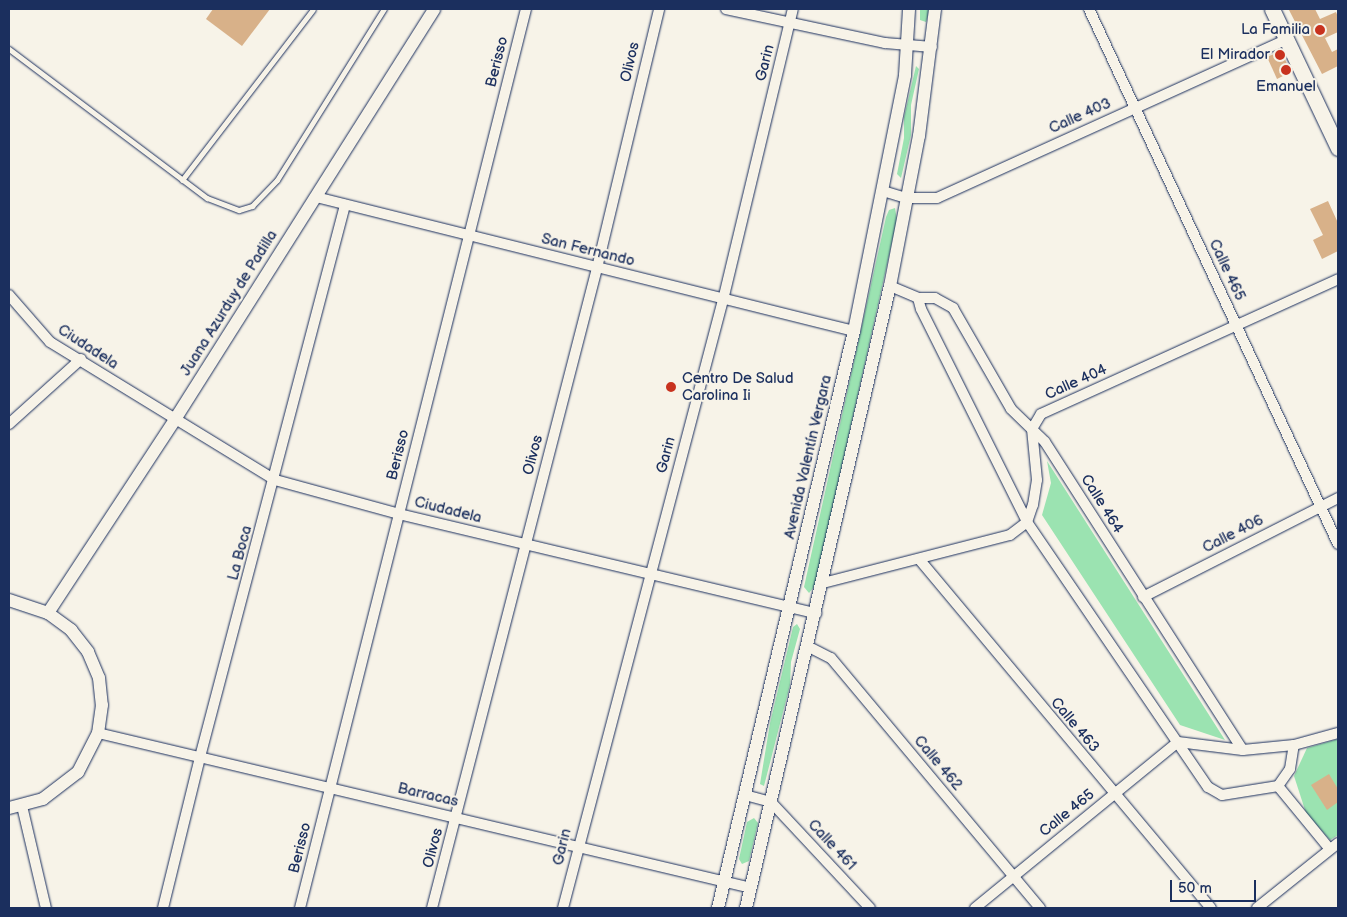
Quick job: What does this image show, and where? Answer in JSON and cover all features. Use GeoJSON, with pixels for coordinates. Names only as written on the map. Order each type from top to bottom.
{"type":"FeatureCollection","features":[{"type":"Feature","properties":{"kind":"main road"},"geometry":{"type":"LineString","coordinates":[[1272,9],[1338,148]]}},
{"type":"Feature","properties":{"kind":"street","name":"Juana Azurduy de Padilla"},"geometry":{"type":"LineString","coordinates":[[48,613],[174,421],[434,9]]}},
{"type":"Feature","properties":{"kind":"street","name":"Berisso"},"geometry":{"type":"LineString","coordinates":[[300,908],[526,9]]}},
{"type":"Feature","properties":{"kind":"street","name":"Olivos"},"geometry":{"type":"LineString","coordinates":[[432,908],[597,268],[658,9]]}},
{"type":"Feature","properties":{"kind":"street"},"geometry":{"type":"LineString","coordinates":[[726,9],[907,46],[932,47]]}},
{"type":"Feature","properties":{"kind":"street","name":"Garin"},"geometry":{"type":"LineString","coordinates":[[563,908],[650,571],[723,300],[793,9]]}},
{"type":"Feature","properties":{"kind":"street","name":"Avenida Valentín Vergara"},"geometry":{"type":"LineString","coordinates":[[718,908],[791,607],[884,191],[907,46],[909,9]]}},
{"type":"Feature","properties":{"kind":"street"},"geometry":{"type":"LineString","coordinates":[[746,908],[823,583],[890,286],[919,136],[932,47],[935,9]]}},
{"type":"Feature","properties":{"kind":"street","name":"Calle 465"},"geometry":{"type":"LineString","coordinates":[[1089,9],[1338,544]]}},
{"type":"Feature","properties":{"kind":"street","name":"Calle 403"},"geometry":{"type":"LineString","coordinates":[[884,191],[906,198],[937,198],[1286,40]]}},
{"type":"Feature","properties":{"kind":"street","name":"San Fernando"},"geometry":{"type":"LineString","coordinates":[[316,197],[723,300],[854,331]]}},
{"type":"Feature","properties":{"kind":"street","name":"La Boca"},"geometry":{"type":"LineString","coordinates":[[164,908],[200,757],[275,480],[345,205]]}},
{"type":"Feature","properties":{"kind":"street","name":"Calle 404"},"geometry":{"type":"LineString","coordinates":[[1032,429],[1041,414],[1338,279]]}},
{"type":"Feature","properties":{"kind":"street","name":"Calle 464"},"geometry":{"type":"LineString","coordinates":[[890,286],[918,298],[935,298],[953,308],[1011,409],[1045,442],[1243,750]]}},
{"type":"Feature","properties":{"kind":"street","name":"Ciudadela"},"geometry":{"type":"LineString","coordinates":[[9,295],[50,342],[81,359],[174,421],[275,480],[399,514],[650,571],[816,612]]}},
{"type":"Feature","properties":{"kind":"street"},"geometry":{"type":"LineString","coordinates":[[918,298],[920,309],[1027,522],[1208,787],[1222,795],[1278,786],[1290,769],[1294,745]]}},
{"type":"Feature","properties":{"kind":"street"},"geometry":{"type":"LineString","coordinates":[[9,424],[81,359]]}},
{"type":"Feature","properties":{"kind":"street"},"geometry":{"type":"LineString","coordinates":[[823,583],[1010,536],[1027,522],[1037,480],[1032,429]]}},
{"type":"Feature","properties":{"kind":"street","name":"Calle 406"},"geometry":{"type":"LineString","coordinates":[[1143,597],[1338,498]]}},
{"type":"Feature","properties":{"kind":"street","name":"Calle 463"},"geometry":{"type":"LineString","coordinates":[[919,559],[1113,795],[1211,908]]}},
{"type":"Feature","properties":{"kind":"street"},"geometry":{"type":"LineString","coordinates":[[9,600],[48,613],[71,630],[88,652],[99,678],[102,705],[98,733],[90,753],[62,787],[22,806],[9,808]]}},
{"type":"Feature","properties":{"kind":"street","name":"Calle 462"},"geometry":{"type":"LineString","coordinates":[[807,646],[831,658],[1040,908]]}},
{"type":"Feature","properties":{"kind":"street","name":"Barracas"},"geometry":{"type":"LineString","coordinates":[[98,733],[751,888]]}},
{"type":"Feature","properties":{"kind":"street"},"geometry":{"type":"LineString","coordinates":[[1178,742],[1243,750],[1294,745],[1338,734]]}},
{"type":"Feature","properties":{"kind":"street","name":"Calle 465"},"geometry":{"type":"LineString","coordinates":[[976,908],[1178,742]]}},
{"type":"Feature","properties":{"kind":"street"},"geometry":{"type":"LineString","coordinates":[[1278,786],[1329,848]]}},
{"type":"Feature","properties":{"kind":"street"},"geometry":{"type":"LineString","coordinates":[[745,795],[771,802]]}},
{"type":"Feature","properties":{"kind":"street","name":"Calle 461"},"geometry":{"type":"LineString","coordinates":[[771,802],[870,908]]}},
{"type":"Feature","properties":{"kind":"street"},"geometry":{"type":"LineString","coordinates":[[22,806],[46,908]]}},
{"type":"Feature","properties":{"kind":"street"},"geometry":{"type":"LineString","coordinates":[[1257,908],[1329,848],[1338,843]]}},
{"type":"Feature","properties":{"kind":"lane"},"geometry":{"type":"LineString","coordinates":[[182,180],[313,9]]}},
{"type":"Feature","properties":{"kind":"lane"},"geometry":{"type":"LineString","coordinates":[[9,49],[207,198],[239,210],[252,206],[277,180],[384,9]]}},
{"type":"Feature","properties":{"kind":"green space"},"geometry":{"type":"Polygon","coordinates":[[[920,9],[930,9],[926,22],[920,20],[920,9]]]}},
{"type":"Feature","properties":{"kind":"green space"},"geometry":{"type":"Polygon","coordinates":[[[916,66],[919,69],[911,105],[911,135],[901,178],[897,174],[904,138],[904,117],[916,66]]]}},
{"type":"Feature","properties":{"kind":"green space"},"geometry":{"type":"Polygon","coordinates":[[[895,208],[897,220],[815,586],[809,593],[804,587],[886,217],[889,210],[895,208]]]}},
{"type":"Feature","properties":{"kind":"green space"},"geometry":{"type":"Polygon","coordinates":[[[1047,461],[1225,740],[1180,725],[1042,515],[1051,483],[1047,461]]]}},
{"type":"Feature","properties":{"kind":"green space"},"geometry":{"type":"Polygon","coordinates":[[[797,624],[800,629],[791,662],[790,685],[764,786],[760,784],[770,723],[793,627],[797,624]]]}},
{"type":"Feature","properties":{"kind":"green space"},"geometry":{"type":"Polygon","coordinates":[[[1338,739],[1338,835],[1330,840],[1306,813],[1294,776],[1307,748],[1338,739]]]}},
{"type":"Feature","properties":{"kind":"green space"},"geometry":{"type":"Polygon","coordinates":[[[754,818],[758,823],[749,861],[742,864],[739,859],[747,822],[754,818]]]}},
{"type":"Feature","properties":{"kind":"building"},"geometry":{"type":"Polygon","coordinates":[[[213,9],[270,9],[242,46],[206,19],[213,9]]]}},
{"type":"Feature","properties":{"kind":"building"},"geometry":{"type":"Polygon","coordinates":[[[1315,9],[1320,19],[1336,12],[1338,17],[1338,32],[1325,38],[1332,52],[1338,49],[1338,66],[1322,74],[1289,10],[1315,9]]]}},
{"type":"Feature","properties":{"kind":"building"},"geometry":{"type":"Polygon","coordinates":[[[1281,51],[1291,72],[1277,79],[1267,57],[1281,51]]]}},
{"type":"Feature","properties":{"kind":"building"},"geometry":{"type":"Polygon","coordinates":[[[1328,201],[1338,223],[1338,251],[1322,259],[1313,240],[1323,235],[1310,209],[1328,201]]]}},
{"type":"Feature","properties":{"kind":"building"},"geometry":{"type":"Polygon","coordinates":[[[1329,774],[1338,789],[1338,802],[1327,810],[1311,785],[1329,774]]]}},
{"type":"Feature","properties":{"kind":"place","name":"La Familia"},"geometry":{"type":"Point","coordinates":[1320,30]}},
{"type":"Feature","properties":{"kind":"place","name":"El Mirador"},"geometry":{"type":"Point","coordinates":[1280,55]}},
{"type":"Feature","properties":{"kind":"place","name":"Emanuel"},"geometry":{"type":"Point","coordinates":[1286,70]}},
{"type":"Feature","properties":{"kind":"place","name":"Centro De Salud Carolina Ii"},"geometry":{"type":"Point","coordinates":[671,387]}}]}
